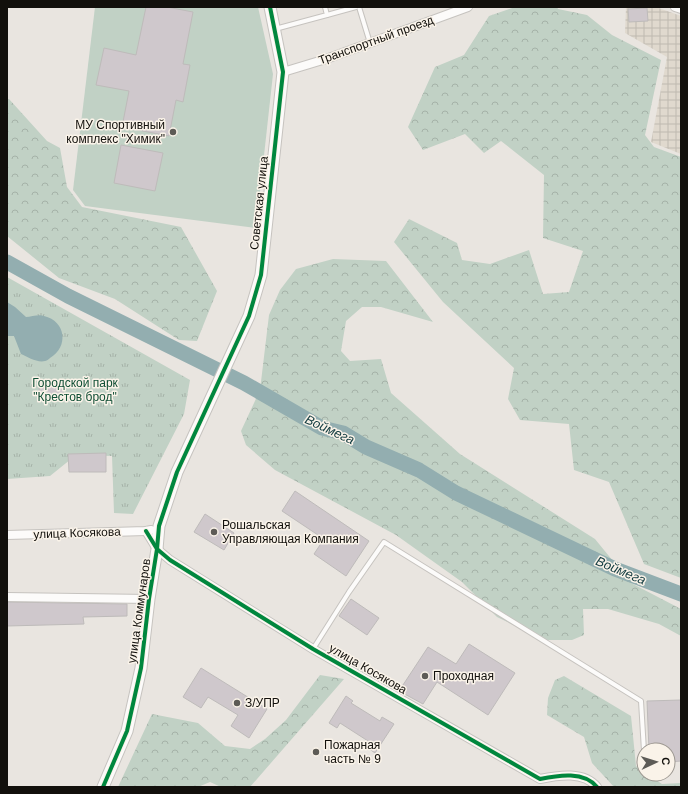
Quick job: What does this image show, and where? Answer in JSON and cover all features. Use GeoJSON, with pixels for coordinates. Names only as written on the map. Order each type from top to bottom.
{"type":"FeatureCollection","features":[{"type":"Feature","properties":{"kind":"street","name":"Советская улица"},"geometry":{"type":"LineString","coordinates":[[213,394],[249,316],[261,275],[283,72],[270,7]]}},
{"type":"Feature","properties":{"kind":"street","name":"Транспортный проезд"},"geometry":{"type":"LineString","coordinates":[[283,72],[326,59],[468,7]]}},
{"type":"Feature","properties":{"kind":"street"},"geometry":{"type":"LineString","coordinates":[[675,7],[681,9]]}},
{"type":"Feature","properties":{"kind":"street","name":"улица Коммунаров"},"geometry":{"type":"LineString","coordinates":[[103,787],[127,731],[141,668],[159,526],[177,472],[213,394]]}},
{"type":"Feature","properties":{"kind":"street"},"geometry":{"type":"LineString","coordinates":[[146,531],[159,526]]}},
{"type":"Feature","properties":{"kind":"street","name":"улица Косякова"},"geometry":{"type":"LineString","coordinates":[[7,535],[146,531],[157,549],[170,560],[313,649],[540,779],[560,775],[570,775],[592,781],[597,787]]}},
{"type":"Feature","properties":{"kind":"street"},"geometry":{"type":"LineString","coordinates":[[7,597],[149,599]]}},
{"type":"Feature","properties":{"kind":"lane"},"geometry":{"type":"LineString","coordinates":[[325,7],[327,15]]}},
{"type":"Feature","properties":{"kind":"lane"},"geometry":{"type":"LineString","coordinates":[[274,29],[357,7],[370,43]]}},
{"type":"Feature","properties":{"kind":"lane"},"geometry":{"type":"LineString","coordinates":[[313,649],[349,592],[384,542],[640,701],[643,742]]}},
{"type":"Feature","properties":{"kind":"shaded area"},"geometry":{"type":"Polygon","coordinates":[[[626,7],[656,7],[681,16],[681,154],[651,142],[667,57],[625,33],[626,7]]]}},
{"type":"Feature","properties":{"kind":"green space","name":"МУ Спортивный комплекс \"Химик\""},"geometry":{"type":"Polygon","coordinates":[[[95,7],[258,7],[273,74],[256,228],[85,206],[73,190],[95,7]]]}},
{"type":"Feature","properties":{"kind":"green space"},"geometry":{"type":"Polygon","coordinates":[[[515,7],[557,7],[558,9],[587,15],[612,35],[661,60],[645,135],[654,147],[681,157],[681,578],[644,564],[609,482],[574,470],[569,424],[520,420],[508,399],[514,368],[443,302],[394,242],[409,219],[457,243],[462,260],[490,264],[529,250],[543,294],[569,292],[583,251],[543,238],[544,175],[501,141],[484,153],[465,134],[423,150],[408,127],[435,67],[464,55],[489,16],[515,7]]]}},
{"type":"Feature","properties":{"kind":"green space"},"geometry":{"type":"Polygon","coordinates":[[[7,99],[9,99],[47,141],[60,148],[67,187],[82,207],[181,227],[217,291],[197,341],[179,340],[115,299],[59,278],[7,236],[7,99]]]}},
{"type":"Feature","properties":{"kind":"green space"},"geometry":{"type":"Polygon","coordinates":[[[333,259],[386,261],[433,322],[381,307],[362,307],[346,321],[341,351],[350,361],[381,359],[391,393],[460,454],[595,539],[631,583],[681,609],[681,636],[659,624],[608,609],[583,609],[584,635],[572,640],[544,640],[497,617],[462,582],[396,535],[275,470],[246,445],[241,431],[260,390],[269,315],[280,290],[296,269],[333,259]]]}},
{"type":"Feature","properties":{"kind":"green space","name":"Городской парк \"Крестов брод\""},"geometry":{"type":"Polygon","coordinates":[[[7,277],[190,380],[184,414],[133,514],[114,513],[112,456],[76,455],[50,476],[7,479],[7,277]]]}},
{"type":"Feature","properties":{"kind":"green space"},"geometry":{"type":"Polygon","coordinates":[[[320,675],[344,679],[250,787],[221,787],[210,782],[198,787],[118,787],[152,714],[198,723],[225,746],[250,749],[265,739],[286,720],[320,675]]]}},
{"type":"Feature","properties":{"kind":"green space"},"geometry":{"type":"Polygon","coordinates":[[[564,676],[631,716],[636,766],[636,782],[659,782],[662,784],[681,783],[681,787],[614,787],[592,763],[584,737],[547,715],[548,698],[555,680],[564,676]]]}},
{"type":"Feature","properties":{"kind":"water"},"geometry":{"type":"Polygon","coordinates":[[[7,302],[26,317],[42,315],[57,323],[61,329],[62,341],[60,348],[56,353],[47,360],[42,361],[21,354],[14,336],[7,336],[7,302]]]}},
{"type":"Feature","properties":{"kind":"building"},"geometry":{"type":"Polygon","coordinates":[[[146,7],[167,7],[193,12],[183,64],[190,65],[183,102],[176,100],[169,136],[122,127],[129,91],[96,85],[104,48],[136,55],[146,7]]]}},
{"type":"Feature","properties":{"kind":"building"},"geometry":{"type":"Polygon","coordinates":[[[647,8],[648,21],[629,22],[628,9],[647,8]]]}},
{"type":"Feature","properties":{"kind":"building"},"geometry":{"type":"Polygon","coordinates":[[[121,145],[163,153],[155,191],[114,183],[121,145]]]}},
{"type":"Feature","properties":{"kind":"building"},"geometry":{"type":"Polygon","coordinates":[[[63,386],[64,397],[40,398],[39,387],[63,386]]]}},
{"type":"Feature","properties":{"kind":"building"},"geometry":{"type":"Polygon","coordinates":[[[106,453],[106,472],[69,472],[68,454],[106,453]]]}},
{"type":"Feature","properties":{"kind":"building"},"geometry":{"type":"Polygon","coordinates":[[[295,491],[369,541],[346,576],[314,554],[324,539],[282,511],[295,491]]]}},
{"type":"Feature","properties":{"kind":"building","name":"Рошальская Управляющая Компания"},"geometry":{"type":"Polygon","coordinates":[[[205,514],[234,533],[224,550],[194,532],[205,514]]]}},
{"type":"Feature","properties":{"kind":"building"},"geometry":{"type":"Polygon","coordinates":[[[351,599],[379,618],[367,635],[339,616],[351,599]]]}},
{"type":"Feature","properties":{"kind":"building"},"geometry":{"type":"Polygon","coordinates":[[[7,602],[127,604],[127,616],[83,617],[84,624],[7,626],[7,602]]]}},
{"type":"Feature","properties":{"kind":"building"},"geometry":{"type":"Polygon","coordinates":[[[469,644],[515,673],[488,715],[437,682],[423,704],[399,691],[428,647],[456,664],[469,644]]]}},
{"type":"Feature","properties":{"kind":"building","name":"З/УПР"},"geometry":{"type":"Polygon","coordinates":[[[201,668],[267,709],[249,738],[231,726],[238,715],[208,697],[201,708],[183,697],[201,668]]]}},
{"type":"Feature","properties":{"kind":"building"},"geometry":{"type":"Polygon","coordinates":[[[346,696],[353,701],[351,703],[380,721],[382,717],[394,724],[375,753],[365,746],[368,741],[340,723],[337,728],[329,723],[346,696]]]}},
{"type":"Feature","properties":{"kind":"building"},"geometry":{"type":"Polygon","coordinates":[[[681,700],[681,761],[676,761],[676,742],[649,742],[647,701],[681,700]]]}},
{"type":"Feature","properties":{"kind":"waterway","name":"Воймега"},"geometry":{"type":"LineString","coordinates":[[7,262],[68,296],[244,383],[322,428],[343,433],[366,447],[419,470],[456,493],[615,569],[681,594]]}},
{"type":"Feature","properties":{"kind":"cycle path"},"geometry":{"type":"LineString","coordinates":[[103,787],[127,731],[141,668],[159,526],[177,472],[249,316],[261,275],[283,72],[270,7]]}},
{"type":"Feature","properties":{"kind":"cycle path"},"geometry":{"type":"LineString","coordinates":[[146,531],[157,549],[170,560],[313,649],[540,779],[555,776],[578,776],[592,782],[597,787]]}},
{"type":"Feature","properties":{"kind":"place","name":"МУ Спортивный комплекс \"Химик\""},"geometry":{"type":"Point","coordinates":[173,132]}},
{"type":"Feature","properties":{"kind":"place","name":"Рошальская Управляющая Компания"},"geometry":{"type":"Point","coordinates":[214,532]}},
{"type":"Feature","properties":{"kind":"place","name":"Проходная"},"geometry":{"type":"Point","coordinates":[425,676]}},
{"type":"Feature","properties":{"kind":"place","name":"З/УПР"},"geometry":{"type":"Point","coordinates":[237,703]}},
{"type":"Feature","properties":{"kind":"place","name":"Пожарная часть № 9"},"geometry":{"type":"Point","coordinates":[316,752]}}]}
